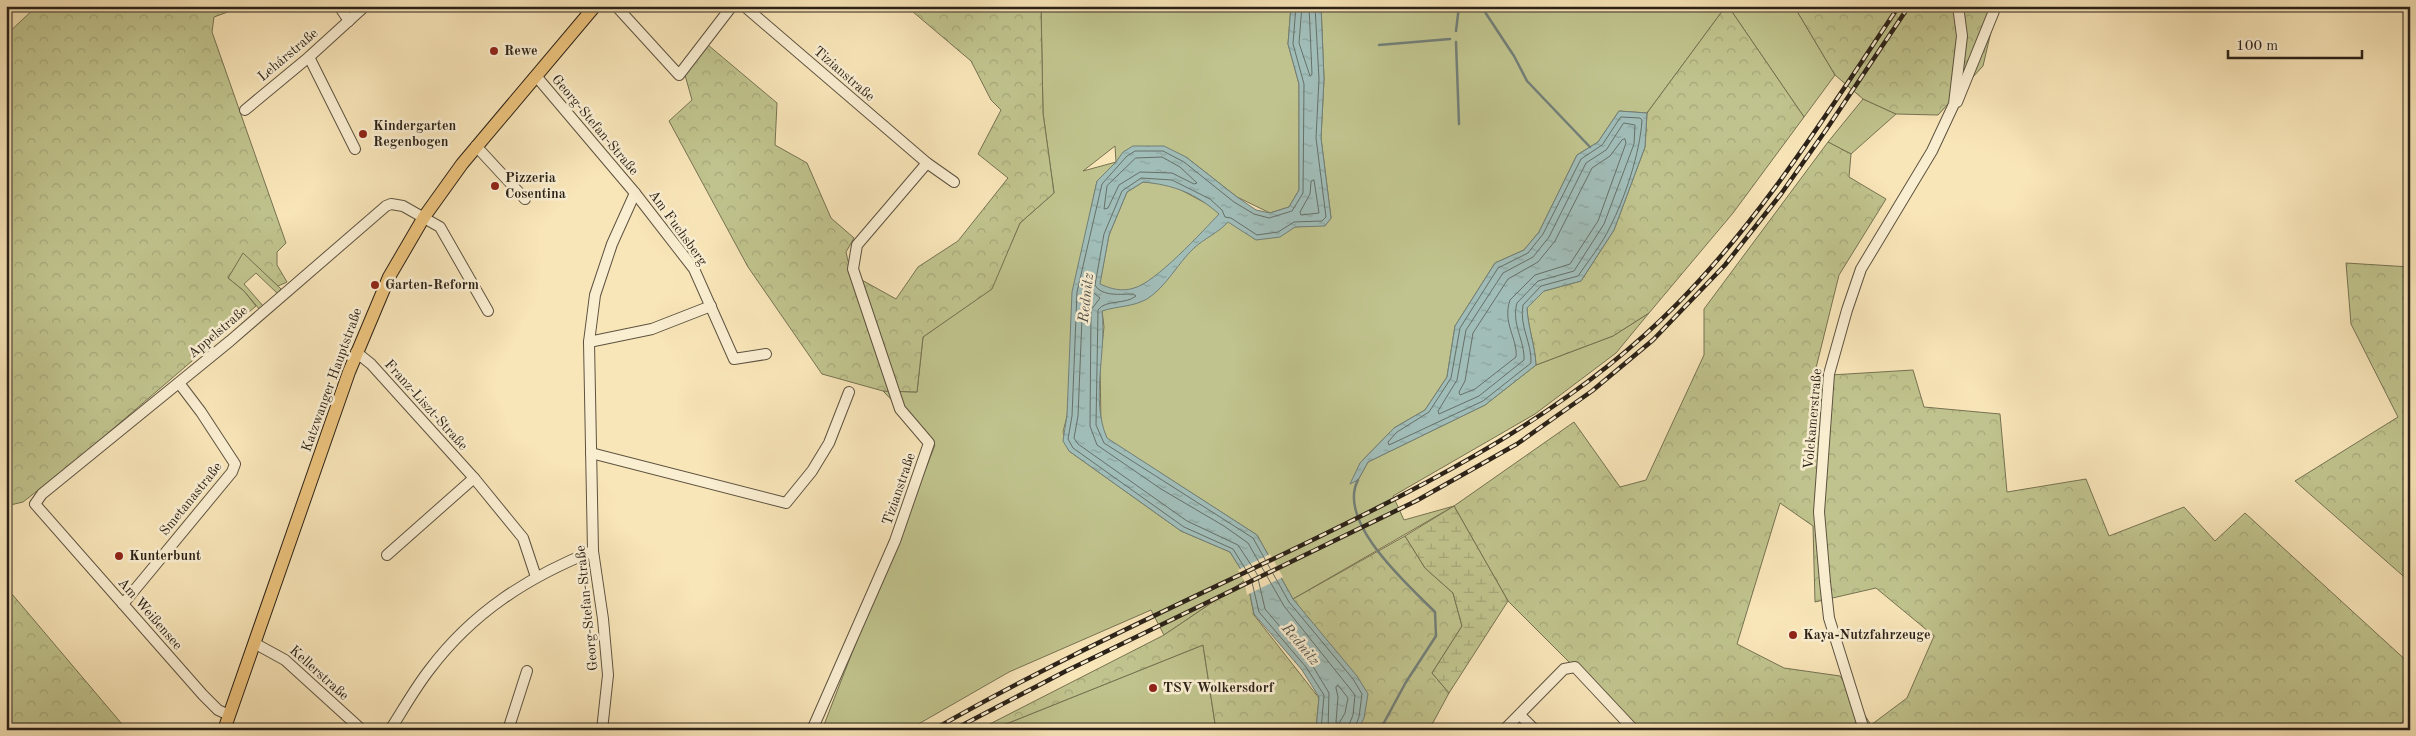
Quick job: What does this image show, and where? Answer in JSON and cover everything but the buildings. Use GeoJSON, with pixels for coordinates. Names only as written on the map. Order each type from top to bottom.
{"type":"FeatureCollection","features":[{"type":"Feature","properties":{"kind":"main road","name":"Katzwanger Hauptstraße"},"geometry":{"type":"LineString","coordinates":[[224,730],[356,352],[389,277],[424,217],[476,146],[595,6]]}},
{"type":"Feature","properties":{"kind":"street"},"geometry":{"type":"LineString","coordinates":[[338,6],[349,21]]}},
{"type":"Feature","properties":{"kind":"street","name":"Lehárstraße"},"geometry":{"type":"LineString","coordinates":[[245,110],[309,57],[365,6]]}},
{"type":"Feature","properties":{"kind":"street"},"geometry":{"type":"LineString","coordinates":[[616,6],[679,74],[732,6]]}},
{"type":"Feature","properties":{"kind":"street","name":"Tizianstraße"},"geometry":{"type":"LineString","coordinates":[[744,6],[927,163],[954,182]]}},
{"type":"Feature","properties":{"kind":"street"},"geometry":{"type":"LineString","coordinates":[[1954,104],[1962,36],[1958,6]]}},
{"type":"Feature","properties":{"kind":"street"},"geometry":{"type":"LineString","coordinates":[[1954,104],[1962,93],[1996,6]]}},
{"type":"Feature","properties":{"kind":"street"},"geometry":{"type":"LineString","coordinates":[[309,57],[355,149]]}},
{"type":"Feature","properties":{"kind":"street","name":"Georg-Stefan-Straße"},"geometry":{"type":"LineString","coordinates":[[536,76],[635,193],[612,244],[595,295],[589,342],[593,552],[603,619],[608,676],[602,730]]}},
{"type":"Feature","properties":{"kind":"street","name":"Volckamerstraße"},"geometry":{"type":"LineString","coordinates":[[1864,730],[1829,618],[1824,582],[1819,512],[1829,374],[1846,310],[1861,269],[1932,151],[1954,104]]}},
{"type":"Feature","properties":{"kind":"street"},"geometry":{"type":"LineString","coordinates":[[476,146],[525,199]]}},
{"type":"Feature","properties":{"kind":"street","name":"Tizianstraße"},"geometry":{"type":"LineString","coordinates":[[812,730],[895,541],[929,443],[900,409],[854,269],[857,245],[927,163]]}},
{"type":"Feature","properties":{"kind":"street","name":"Am Fuchsberg"},"geometry":{"type":"LineString","coordinates":[[635,193],[694,269],[734,359],[766,354]]}},
{"type":"Feature","properties":{"kind":"street","name":"Appelstraße"},"geometry":{"type":"LineString","coordinates":[[35,504],[42,494],[237,336],[386,206],[391,204],[403,206],[412,213],[424,217],[440,227],[488,311]]}},
{"type":"Feature","properties":{"kind":"street"},"geometry":{"type":"LineString","coordinates":[[589,342],[652,329],[711,306]]}},
{"type":"Feature","properties":{"kind":"street","name":"Franz-Liszt-Straße"},"geometry":{"type":"LineString","coordinates":[[356,352],[370,364],[474,478],[523,538],[536,576]]}},
{"type":"Feature","properties":{"kind":"street","name":"Smetanastraße"},"geometry":{"type":"LineString","coordinates":[[123,604],[232,472],[235,464],[201,412],[179,383]]}},
{"type":"Feature","properties":{"kind":"street"},"geometry":{"type":"LineString","coordinates":[[591,453],[786,503],[812,471],[829,443],[849,392]]}},
{"type":"Feature","properties":{"kind":"street"},"geometry":{"type":"LineString","coordinates":[[387,555],[474,478]]}},
{"type":"Feature","properties":{"kind":"street","name":"Am Weißensee"},"geometry":{"type":"LineString","coordinates":[[35,504],[202,695],[218,710],[229,715]]}},
{"type":"Feature","properties":{"kind":"street"},"geometry":{"type":"LineString","coordinates":[[390,730],[429,670],[478,617],[536,576],[593,552]]}},
{"type":"Feature","properties":{"kind":"street","name":"Kellerstraße"},"geometry":{"type":"LineString","coordinates":[[254,643],[285,660],[362,730]]}},
{"type":"Feature","properties":{"kind":"street"},"geometry":{"type":"LineString","coordinates":[[1504,730],[1564,669],[1570,666],[1575,668],[1634,730]]}},
{"type":"Feature","properties":{"kind":"street"},"geometry":{"type":"LineString","coordinates":[[508,730],[527,671]]}},
{"type":"Feature","properties":{"kind":"street"},"geometry":{"type":"LineString","coordinates":[[1520,715],[1535,730]]}},
{"type":"Feature","properties":{"kind":"green space"},"geometry":{"type":"Polygon","coordinates":[[[37,6],[244,6],[214,17],[212,32],[286,243],[277,252],[277,265],[287,282],[278,286],[243,253],[228,278],[244,291],[256,306],[79,458],[23,502],[6,506],[6,35],[37,6]]]}},
{"type":"Feature","properties":{"kind":"green space"},"geometry":{"type":"Polygon","coordinates":[[[906,6],[1041,6],[1043,113],[1054,193],[1020,223],[992,289],[923,337],[917,392],[883,391],[822,374],[748,267],[669,121],[692,100],[685,75],[708,45],[777,103],[775,145],[807,163],[831,218],[854,238],[846,252],[851,274],[896,299],[918,267],[958,241],[1008,178],[978,154],[1001,110],[991,100],[971,61],[906,6]]]}},
{"type":"Feature","properties":{"kind":"green space"},"geometry":{"type":"Polygon","coordinates":[[[1041,6],[1291,6],[1288,44],[1299,84],[1299,190],[1289,207],[1270,213],[1237,197],[1186,157],[1097,181],[1086,233],[1067,416],[1063,432],[1069,451],[1181,531],[1230,552],[1247,579],[1164,635],[1151,610],[1009,672],[908,730],[822,730],[935,445],[883,391],[917,392],[923,337],[991,289],[1020,223],[1054,193],[1043,113],[1041,6]],[[1115,146],[1083,171],[1116,162],[1115,146]]]}},
{"type":"Feature","properties":{"kind":"green space"},"geometry":{"type":"Polygon","coordinates":[[[1321,6],[1726,6],[1647,113],[1619,111],[1598,142],[1577,155],[1539,232],[1524,250],[1495,263],[1455,326],[1447,377],[1425,410],[1394,428],[1360,463],[1358,480],[1368,462],[1485,405],[1536,365],[1613,336],[1649,313],[1616,353],[1535,414],[1393,496],[1404,520],[1454,506],[1293,599],[1257,535],[1106,438],[1101,425],[1100,363],[1104,327],[1099,286],[1109,235],[1127,192],[1143,182],[1170,184],[1207,204],[1294,227],[1325,225],[1331,218],[1321,138],[1324,79],[1321,6]]]}},
{"type":"Feature","properties":{"kind":"green space"},"geometry":{"type":"Polygon","coordinates":[[[1726,6],[1728,6],[1804,117],[1733,213],[1649,313],[1613,336],[1536,365],[1527,308],[1544,291],[1581,281],[1614,230],[1645,147],[1647,113],[1726,6]]]}},
{"type":"Feature","properties":{"kind":"green space"},"geometry":{"type":"Polygon","coordinates":[[[1728,6],[1794,6],[1835,75],[1804,117],[1728,6]]]}},
{"type":"Feature","properties":{"kind":"green space"},"geometry":{"type":"Polygon","coordinates":[[[1794,6],[1997,6],[1983,66],[1938,115],[1896,114],[1863,99],[1835,75],[1794,6]]]}},
{"type":"Feature","properties":{"kind":"green space"},"geometry":{"type":"Polygon","coordinates":[[[1863,99],[1896,114],[1851,154],[1828,142],[1863,99]]]}},
{"type":"Feature","properties":{"kind":"green space"},"geometry":{"type":"Polygon","coordinates":[[[1828,142],[1851,154],[1849,177],[1886,199],[1839,275],[1814,376],[1913,370],[1924,407],[2000,414],[2007,492],[2086,479],[2109,536],[2184,507],[2215,541],[2245,513],[2410,664],[2410,714],[2394,730],[1637,730],[1508,601],[1454,506],[1574,422],[1620,487],[1646,480],[1704,355],[1704,309],[1828,142]],[[1780,503],[1737,644],[1784,668],[1840,676],[1871,725],[1907,698],[1934,636],[1876,588],[1815,602],[1813,526],[1780,503]]]}},
{"type":"Feature","properties":{"kind":"green space"},"geometry":{"type":"Polygon","coordinates":[[[243,252],[281,289],[278,294],[256,273],[244,284],[264,307],[260,310],[244,291],[228,278],[243,252]]]}},
{"type":"Feature","properties":{"kind":"green space"},"geometry":{"type":"Polygon","coordinates":[[[2346,263],[2410,267],[2410,582],[2295,481],[2398,417],[2351,324],[2346,263]]]}},
{"type":"Feature","properties":{"kind":"green space"},"geometry":{"type":"Polygon","coordinates":[[[1454,506],[1508,601],[1449,693],[1432,673],[1462,626],[1453,593],[1425,568],[1405,536],[1454,506]]]}},
{"type":"Feature","properties":{"kind":"green space"},"geometry":{"type":"Polygon","coordinates":[[[1405,536],[1425,568],[1453,593],[1462,626],[1432,673],[1449,693],[1429,730],[1357,730],[1336,654],[1293,599],[1405,536]]]}},
{"type":"Feature","properties":{"kind":"green space"},"geometry":{"type":"Polygon","coordinates":[[[1247,579],[1254,615],[1319,698],[1316,730],[1216,730],[1203,645],[991,730],[978,730],[1164,635],[1247,579]]]}},
{"type":"Feature","properties":{"kind":"green space"},"geometry":{"type":"Polygon","coordinates":[[[6,587],[127,730],[6,730],[6,587]]]}},
{"type":"Feature","properties":{"kind":"green space","name":"TSV Wolkersdorf"},"geometry":{"type":"Polygon","coordinates":[[[1203,645],[1216,730],[991,730],[1203,645]]]}},
{"type":"Feature","properties":{"kind":"water","name":"Rednitz"},"geometry":{"type":"Polygon","coordinates":[[[1291,6],[1321,6],[1324,79],[1321,138],[1331,218],[1325,226],[1295,227],[1280,237],[1256,240],[1228,222],[1194,248],[1166,282],[1147,299],[1136,304],[1102,311],[1100,407],[1102,423],[1107,438],[1257,535],[1293,599],[1357,676],[1368,694],[1364,718],[1358,730],[1316,730],[1319,697],[1302,670],[1254,614],[1247,579],[1230,552],[1181,531],[1069,451],[1063,441],[1067,415],[1072,292],[1097,181],[1123,152],[1133,146],[1164,146],[1186,157],[1256,210],[1270,213],[1289,207],[1299,190],[1299,84],[1288,44],[1291,6]],[[1143,182],[1127,192],[1109,235],[1100,284],[1112,289],[1134,288],[1154,277],[1178,256],[1219,214],[1193,195],[1184,191],[1165,185],[1143,182]]]}},
{"type":"Feature","properties":{"kind":"water"},"geometry":{"type":"Polygon","coordinates":[[[1619,111],[1647,113],[1645,147],[1614,230],[1581,281],[1544,291],[1527,308],[1536,365],[1485,405],[1368,462],[1358,480],[1350,484],[1360,463],[1394,428],[1425,410],[1447,377],[1455,326],[1495,263],[1524,250],[1539,232],[1577,155],[1598,142],[1619,111]]]}},
{"type":"Feature","properties":{"kind":"pier"},"geometry":{"type":"Polygon","coordinates":[[[1270,554],[1283,577],[1247,595],[1244,580],[1238,570],[1270,554]]]}},
{"type":"Feature","properties":{"kind":"waterway"},"geometry":{"type":"LineString","coordinates":[[1456,31],[1459,6]]}},
{"type":"Feature","properties":{"kind":"waterway"},"geometry":{"type":"LineString","coordinates":[[1481,6],[1514,56],[1527,81],[1590,147]]}},
{"type":"Feature","properties":{"kind":"waterway"},"geometry":{"type":"LineString","coordinates":[[1379,45],[1450,39]]}},
{"type":"Feature","properties":{"kind":"waterway"},"geometry":{"type":"LineString","coordinates":[[1456,42],[1459,124]]}},
{"type":"Feature","properties":{"kind":"waterway"},"geometry":{"type":"LineString","coordinates":[[1358,480],[1354,497],[1357,515],[1366,533],[1378,552],[1408,586],[1435,612],[1436,636],[1406,682],[1380,730]]}},
{"type":"Feature","properties":{"kind":"railway"},"geometry":{"type":"LineString","coordinates":[[933,730],[1068,658],[1400,497],[1498,442],[1592,379],[1636,343],[1677,304],[1739,235],[1795,160],[1899,6]]}},
{"type":"Feature","properties":{"kind":"railway"},"geometry":{"type":"LineString","coordinates":[[953,730],[1066,671],[1416,501],[1517,444],[1592,391],[1653,340],[1725,265],[1781,194],[1909,6]]}},
{"type":"Feature","properties":{"kind":"place","name":"Rewe"},"geometry":{"type":"Point","coordinates":[494,51]}},
{"type":"Feature","properties":{"kind":"place","name":"Kindergarten Regenbogen"},"geometry":{"type":"Point","coordinates":[363,134]}},
{"type":"Feature","properties":{"kind":"place","name":"Pizzeria Cosentina"},"geometry":{"type":"Point","coordinates":[495,186]}},
{"type":"Feature","properties":{"kind":"place","name":"Garten-Reform"},"geometry":{"type":"Point","coordinates":[375,285]}},
{"type":"Feature","properties":{"kind":"place","name":"Kunterbunt"},"geometry":{"type":"Point","coordinates":[119,556]}},
{"type":"Feature","properties":{"kind":"place","name":"Kaya-Nutzfahrzeuge"},"geometry":{"type":"Point","coordinates":[1793,635]}},
{"type":"Feature","properties":{"kind":"place","name":"TSV Wolkersdorf"},"geometry":{"type":"Point","coordinates":[1153,688]}}]}
